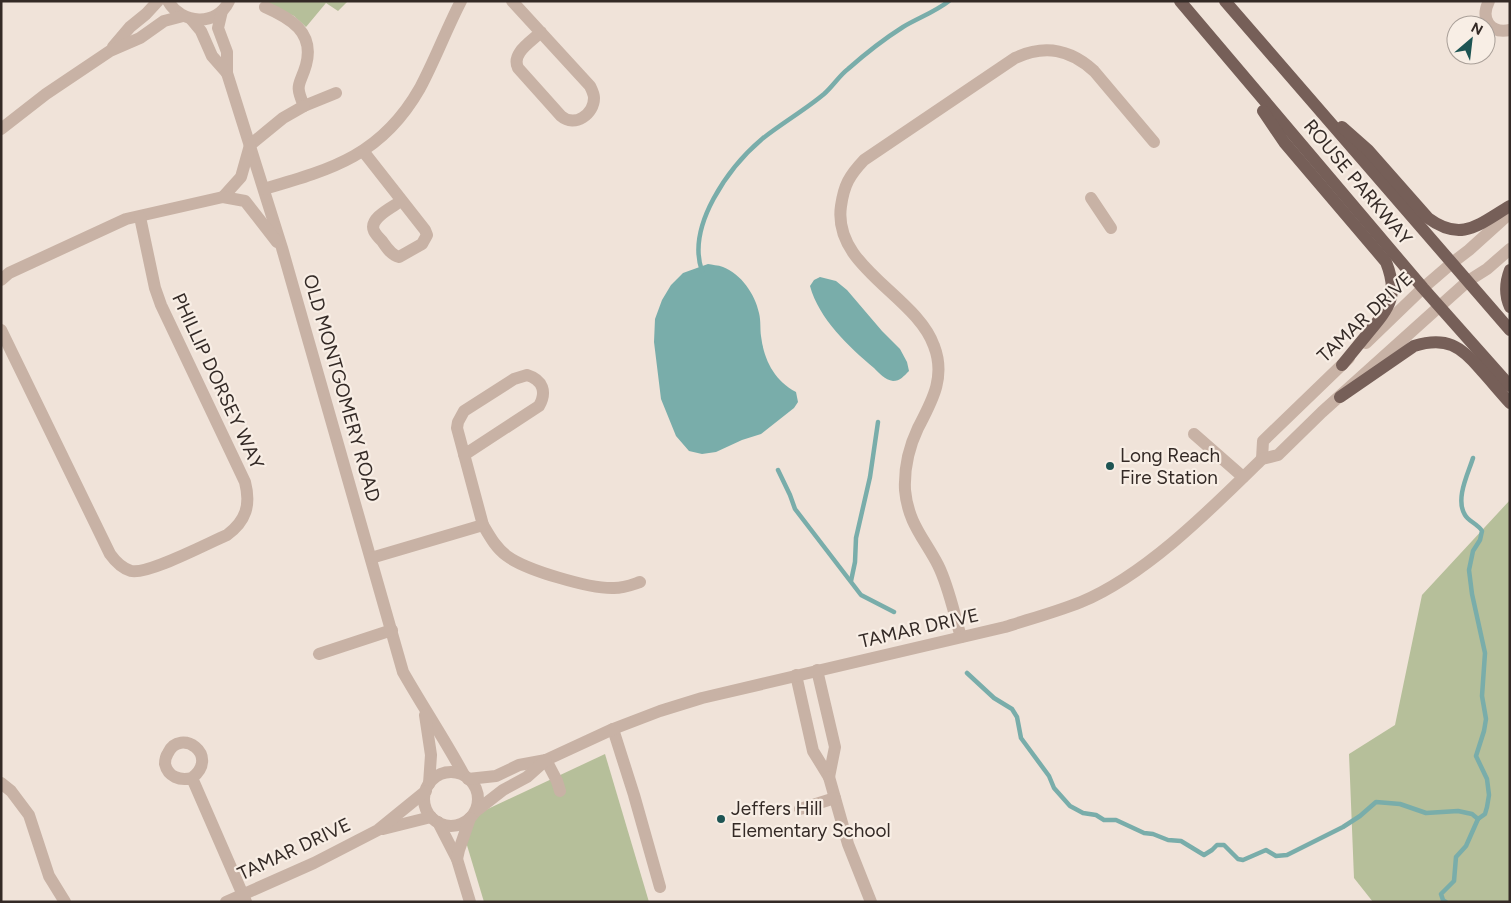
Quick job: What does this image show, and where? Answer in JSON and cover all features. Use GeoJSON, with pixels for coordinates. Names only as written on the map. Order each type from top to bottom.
{"type":"FeatureCollection","features":[{"type":"Feature","properties":{"kind":"main road","name":"ROUSE PARKWAY"},"geometry":{"type":"LineString","coordinates":[[1180,1],[1424,288],[1510,386]]}},
{"type":"Feature","properties":{"kind":"main road","name":"ROUSE PARKWAY"},"geometry":{"type":"LineString","coordinates":[[1225,1],[1510,330]]}},
{"type":"Feature","properties":{"kind":"main road"},"geometry":{"type":"LineString","coordinates":[[1232,63],[1284,142],[1386,262],[1390,272],[1391,297],[1387,310],[1342,365]]}},
{"type":"Feature","properties":{"kind":"main road"},"geometry":{"type":"LineString","coordinates":[[1298,87],[1368,150],[1428,218],[1436,224],[1459,231],[1470,230],[1510,206]]}},
{"type":"Feature","properties":{"kind":"main road"},"geometry":{"type":"LineString","coordinates":[[1510,270],[1506,283],[1506,299],[1510,308]]}},
{"type":"Feature","properties":{"kind":"main road"},"geometry":{"type":"LineString","coordinates":[[1340,397],[1414,346],[1426,342],[1436,342],[1447,343],[1459,348],[1469,356],[1510,402]]}},
{"type":"Feature","properties":{"kind":"street"},"geometry":{"type":"LineString","coordinates":[[110,51],[130,28],[158,1]]}},
{"type":"Feature","properties":{"kind":"street","name":"OLD MONTGOMERY ROAD"},"geometry":{"type":"LineString","coordinates":[[168,1],[176,11],[201,31],[212,56],[227,74]]}},
{"type":"Feature","properties":{"kind":"street"},"geometry":{"type":"LineString","coordinates":[[264,189],[324,171],[363,151],[379,139],[406,108],[419,88],[461,1]]}},
{"type":"Feature","properties":{"kind":"street"},"geometry":{"type":"LineString","coordinates":[[512,1],[541,32],[590,86],[594,96],[593,103],[589,112],[578,120],[566,121],[516,64],[515,59],[518,54],[541,32]]}},
{"type":"Feature","properties":{"kind":"street"},"geometry":{"type":"LineString","coordinates":[[1488,1],[1485,10],[1488,23],[1494,29],[1510,30]]}},
{"type":"Feature","properties":{"kind":"street"},"geometry":{"type":"LineString","coordinates":[[1,129],[46,94],[110,51],[140,38],[164,20],[209,18],[226,6]]}},
{"type":"Feature","properties":{"kind":"street","name":"OLD MONTGOMERY ROAD"},"geometry":{"type":"LineString","coordinates":[[226,6],[218,28],[227,52],[227,74],[282,248],[403,672],[466,777]]}},
{"type":"Feature","properties":{"kind":"street"},"geometry":{"type":"LineString","coordinates":[[265,7],[285,16],[305,36],[308,48],[298,93],[304,106]]}},
{"type":"Feature","properties":{"kind":"street"},"geometry":{"type":"LineString","coordinates":[[961,637],[938,566],[915,527],[908,509],[905,490],[905,468],[910,450],[918,429],[930,407],[937,382],[937,360],[934,345],[916,318],[854,256],[846,243],[841,229],[840,214],[846,183],[864,160],[1015,58],[1037,51],[1060,51],[1073,55],[1084,62],[1094,71],[1154,142]]}},
{"type":"Feature","properties":{"kind":"street"},"geometry":{"type":"LineString","coordinates":[[223,198],[241,176],[250,145],[283,118],[304,106],[336,93]]}},
{"type":"Feature","properties":{"kind":"street"},"geometry":{"type":"LineString","coordinates":[[363,151],[427,235],[422,244],[399,258],[390,252],[374,231],[373,226],[374,221],[378,217],[401,201]]}},
{"type":"Feature","properties":{"kind":"street"},"geometry":{"type":"LineString","coordinates":[[1,280],[9,273],[126,219],[223,198],[245,201],[282,248]]}},
{"type":"Feature","properties":{"kind":"street"},"geometry":{"type":"LineString","coordinates":[[1091,198],[1111,228]]}},
{"type":"Feature","properties":{"kind":"street","name":"TAMAR DRIVE"},"geometry":{"type":"LineString","coordinates":[[1262,459],[1263,441],[1424,288],[1510,213]]}},
{"type":"Feature","properties":{"kind":"street","name":"PHILLIP DORSEY WAY"},"geometry":{"type":"LineString","coordinates":[[1,331],[116,563],[130,571],[146,570],[227,535],[236,528],[247,510],[248,491],[161,305],[155,288],[140,216]]}},
{"type":"Feature","properties":{"kind":"street","name":"TAMAR DRIVE"},"geometry":{"type":"LineString","coordinates":[[466,777],[496,776],[519,765],[546,760],[613,729],[660,711],[702,698],[1005,627],[1082,602],[1116,583],[1152,559],[1262,459],[1278,455],[1468,281],[1488,269],[1510,249]]}},
{"type":"Feature","properties":{"kind":"street"},"geometry":{"type":"LineString","coordinates":[[464,455],[539,406],[544,391],[538,380],[527,375],[514,379],[464,411],[460,416],[457,428],[464,455],[483,525],[492,540],[507,556],[539,571],[596,587],[613,588],[640,582]]}},
{"type":"Feature","properties":{"kind":"street"},"geometry":{"type":"LineString","coordinates":[[1194,434],[1243,477]]}},
{"type":"Feature","properties":{"kind":"street"},"geometry":{"type":"LineString","coordinates":[[372,558],[483,525]]}},
{"type":"Feature","properties":{"kind":"street"},"geometry":{"type":"LineString","coordinates":[[319,654],[392,630]]}},
{"type":"Feature","properties":{"kind":"street"},"geometry":{"type":"LineString","coordinates":[[817,670],[835,747],[830,777]]}},
{"type":"Feature","properties":{"kind":"street"},"geometry":{"type":"LineString","coordinates":[[796,675],[813,750],[830,777],[848,844],[871,902]]}},
{"type":"Feature","properties":{"kind":"street","name":"OLD MONTGOMERY ROAD"},"geometry":{"type":"LineString","coordinates":[[425,710],[432,755],[428,787]]}},
{"type":"Feature","properties":{"kind":"street"},"geometry":{"type":"LineString","coordinates":[[613,729],[660,887]]}},
{"type":"Feature","properties":{"kind":"street"},"geometry":{"type":"LineString","coordinates":[[546,760],[560,791]]}},
{"type":"Feature","properties":{"kind":"street","name":"TAMAR DRIVE"},"geometry":{"type":"LineString","coordinates":[[473,815],[503,790],[528,777],[546,760]]}},
{"type":"Feature","properties":{"kind":"street"},"geometry":{"type":"LineString","coordinates":[[457,859],[478,802],[477,792],[466,777],[450,772],[435,778],[428,787],[424,799],[426,808],[457,859],[470,902]]}},
{"type":"Feature","properties":{"kind":"street"},"geometry":{"type":"LineString","coordinates":[[192,778],[244,898]]}},
{"type":"Feature","properties":{"kind":"street"},"geometry":{"type":"LineString","coordinates":[[1,783],[16,797],[29,815],[49,876],[65,902]]}},
{"type":"Feature","properties":{"kind":"street","name":"TAMAR DRIVE"},"geometry":{"type":"LineString","coordinates":[[226,902],[244,898],[378,830],[428,787]]}},
{"type":"Feature","properties":{"kind":"street"},"geometry":{"type":"LineString","coordinates":[[800,809],[835,798]]}},
{"type":"Feature","properties":{"kind":"street"},"geometry":{"type":"LineString","coordinates":[[434,820],[453,826],[462,823],[473,815]]}},
{"type":"Feature","properties":{"kind":"street","name":"TAMAR DRIVE"},"geometry":{"type":"LineString","coordinates":[[378,830],[434,820]]}},
{"type":"Feature","properties":{"kind":"green space"},"geometry":{"type":"Polygon","coordinates":[[[259,1],[348,1],[338,11],[326,3],[306,27],[294,16],[259,1]]]}},
{"type":"Feature","properties":{"kind":"green space"},"geometry":{"type":"Polygon","coordinates":[[[1510,500],[1510,902],[1373,902],[1354,878],[1349,754],[1395,725],[1422,595],[1510,500]]]}},
{"type":"Feature","properties":{"kind":"green space"},"geometry":{"type":"Polygon","coordinates":[[[605,754],[649,902],[484,902],[460,822],[605,754]]]}},
{"type":"Feature","properties":{"kind":"water"},"geometry":{"type":"Polygon","coordinates":[[[708,264],[730,270],[736,274],[751,292],[759,313],[762,345],[768,361],[782,382],[796,392],[798,402],[794,408],[761,434],[716,452],[702,454],[689,451],[676,436],[661,399],[654,342],[655,319],[662,300],[671,285],[683,273],[708,264]]]}},
{"type":"Feature","properties":{"kind":"water"},"geometry":{"type":"Polygon","coordinates":[[[820,277],[836,281],[847,290],[900,349],[907,362],[909,371],[904,376],[893,381],[885,378],[836,332],[820,310],[810,286],[814,280],[820,277]]]}},
{"type":"Feature","properties":{"kind":"waterway"},"geometry":{"type":"LineString","coordinates":[[702,271],[699,254],[700,235],[705,217],[724,181],[736,165],[762,139],[824,94],[861,58],[903,27],[949,1]]}},
{"type":"Feature","properties":{"kind":"waterway"},"geometry":{"type":"LineString","coordinates":[[851,581],[855,562],[856,538],[870,477],[878,422]]}},
{"type":"Feature","properties":{"kind":"waterway"},"geometry":{"type":"LineString","coordinates":[[1446,902],[1441,894],[1454,881],[1456,857],[1466,846],[1478,819],[1485,814],[1489,795],[1487,779],[1476,756],[1486,719],[1482,696],[1485,653],[1472,594],[1469,570],[1473,551],[1480,540],[1482,531],[1466,517],[1461,502],[1463,486],[1473,458]]}},
{"type":"Feature","properties":{"kind":"waterway"},"geometry":{"type":"LineString","coordinates":[[778,470],[795,509],[861,595],[894,612]]}},
{"type":"Feature","properties":{"kind":"waterway"},"geometry":{"type":"LineString","coordinates":[[967,673],[994,698],[1012,709],[1017,717],[1021,738],[1049,776],[1054,788],[1070,806],[1083,813],[1096,815],[1104,820],[1116,820],[1144,833],[1153,834],[1168,840],[1181,841],[1204,855],[1217,845],[1224,845],[1238,859],[1243,860],[1266,850],[1276,856],[1287,855],[1343,827],[1376,802],[1400,804],[1426,813],[1458,811],[1472,814],[1478,819]]}},
{"type":"Feature","properties":{"kind":"place","name":"Long Reach Fire Station"},"geometry":{"type":"Point","coordinates":[1110,466]}},
{"type":"Feature","properties":{"kind":"place","name":"Jeffers Hill Elementary School"},"geometry":{"type":"Point","coordinates":[721,819]}}]}
